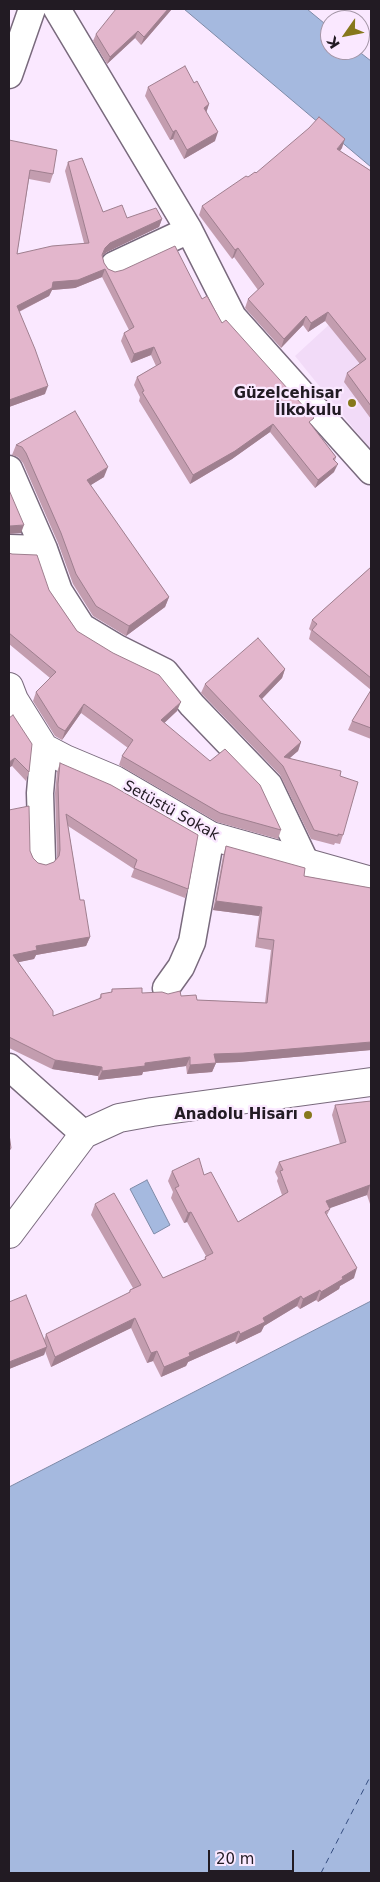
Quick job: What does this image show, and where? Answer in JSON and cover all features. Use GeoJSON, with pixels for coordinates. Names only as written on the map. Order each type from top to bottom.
{"type":"FeatureCollection","features":[{"type":"Feature","properties":{"kind":"street"},"geometry":{"type":"LineString","coordinates":[[9,75],[32,9]]}},
{"type":"Feature","properties":{"kind":"street"},"geometry":{"type":"LineString","coordinates":[[57,9],[189,230],[233,317],[371,472]]}},
{"type":"Feature","properties":{"kind":"street"},"geometry":{"type":"LineString","coordinates":[[114,265],[189,230]]}},
{"type":"Feature","properties":{"kind":"street"},"geometry":{"type":"LineString","coordinates":[[9,469],[44,549],[59,591],[82,627],[117,648],[164,672],[192,705],[270,785],[306,864]]}},
{"type":"Feature","properties":{"kind":"street"},"geometry":{"type":"LineString","coordinates":[[9,548],[44,549]]}},
{"type":"Feature","properties":{"kind":"street"},"geometry":{"type":"LineString","coordinates":[[9,687],[14,700],[44,748],[40,793],[42,860]]}},
{"type":"Feature","properties":{"kind":"street","name":"Setüstü Sokak"},"geometry":{"type":"LineString","coordinates":[[44,748],[115,780],[212,836],[371,881]]}},
{"type":"Feature","properties":{"kind":"street"},"geometry":{"type":"LineString","coordinates":[[166,988],[181,967],[192,942],[212,836]]}},
{"type":"Feature","properties":{"kind":"street"},"geometry":{"type":"LineString","coordinates":[[9,1067],[84,1134]]}},
{"type":"Feature","properties":{"kind":"street"},"geometry":{"type":"LineString","coordinates":[[9,1234],[84,1134],[119,1118],[371,1082]]}},
{"type":"Feature","properties":{"kind":"shaded area","name":"Güzelcehisar İlkokulu"},"geometry":{"type":"Polygon","coordinates":[[[371,286],[371,450],[295,356],[371,286]]]}},
{"type":"Feature","properties":{"kind":"water"},"geometry":{"type":"Polygon","coordinates":[[[184,9],[307,9],[320,20],[320,60],[371,61],[371,167],[184,9]]]}},
{"type":"Feature","properties":{"kind":"water"},"geometry":{"type":"Polygon","coordinates":[[[147,1180],[170,1225],[154,1234],[130,1189],[147,1180]]]}},
{"type":"Feature","properties":{"kind":"water"},"geometry":{"type":"Polygon","coordinates":[[[371,1301],[371,1873],[9,1873],[9,1487],[371,1301]]]}},
{"type":"Feature","properties":{"kind":"building"},"geometry":{"type":"Polygon","coordinates":[[[116,9],[168,9],[144,37],[138,31],[110,57],[96,34],[116,9]]]}},
{"type":"Feature","properties":{"kind":"building"},"geometry":{"type":"Polygon","coordinates":[[[185,66],[194,83],[197,81],[209,104],[204,108],[218,132],[187,150],[176,130],[173,132],[148,87],[185,66]]]}},
{"type":"Feature","properties":{"kind":"building"},"geometry":{"type":"Polygon","coordinates":[[[319,117],[345,139],[337,149],[371,171],[371,406],[347,373],[366,359],[328,312],[311,323],[306,316],[284,339],[248,299],[264,284],[238,248],[235,250],[202,206],[246,176],[248,177],[256,173],[309,128],[319,117]]]}},
{"type":"Feature","properties":{"kind":"building"},"geometry":{"type":"Polygon","coordinates":[[[9,140],[57,150],[53,174],[30,170],[17,254],[52,246],[89,243],[68,162],[82,158],[103,212],[122,205],[127,218],[156,208],[162,219],[110,243],[102,255],[108,269],[115,272],[123,270],[175,246],[202,299],[207,296],[222,323],[226,320],[314,418],[309,422],[336,457],[333,459],[338,464],[318,480],[273,424],[235,451],[193,475],[142,392],[144,391],[137,377],[161,363],[154,347],[134,354],[124,333],[134,327],[105,269],[78,280],[53,282],[52,288],[17,306],[48,386],[9,400],[9,140]]]}},
{"type":"Feature","properties":{"kind":"building"},"geometry":{"type":"Polygon","coordinates":[[[75,411],[108,467],[87,480],[169,597],[129,626],[96,606],[76,574],[61,533],[26,453],[22,447],[16,445],[75,411]]]}},
{"type":"Feature","properties":{"kind":"building"},"geometry":{"type":"Polygon","coordinates":[[[9,490],[24,525],[9,526],[9,490]]]}},
{"type":"Feature","properties":{"kind":"building"},"geometry":{"type":"Polygon","coordinates":[[[9,553],[37,555],[49,590],[77,631],[113,653],[159,675],[181,702],[161,720],[210,761],[225,749],[260,785],[281,830],[220,813],[122,756],[133,740],[84,704],[65,731],[58,727],[36,692],[56,672],[9,633],[9,553]]]}},
{"type":"Feature","properties":{"kind":"building"},"geometry":{"type":"Polygon","coordinates":[[[371,567],[371,678],[312,630],[317,624],[312,620],[371,567]]]}},
{"type":"Feature","properties":{"kind":"building"},"geometry":{"type":"Polygon","coordinates":[[[258,638],[285,669],[259,696],[301,742],[284,757],[341,771],[340,776],[358,782],[343,835],[338,834],[338,836],[314,830],[283,766],[205,684],[258,638]]]}},
{"type":"Feature","properties":{"kind":"building"},"geometry":{"type":"Polygon","coordinates":[[[371,690],[371,728],[352,721],[371,690]]]}},
{"type":"Feature","properties":{"kind":"building"},"geometry":{"type":"Polygon","coordinates":[[[13,715],[32,744],[29,772],[15,758],[9,762],[9,718],[13,715]]]}},
{"type":"Feature","properties":{"kind":"building"},"geometry":{"type":"Polygon","coordinates":[[[60,763],[111,785],[198,835],[188,889],[134,868],[137,860],[66,814],[80,900],[84,900],[90,937],[36,946],[37,950],[13,955],[53,1011],[53,1016],[101,998],[101,994],[112,992],[112,989],[142,988],[142,993],[162,992],[168,994],[180,991],[181,996],[196,995],[197,1000],[267,1003],[274,940],[258,938],[262,907],[216,901],[226,846],[305,868],[304,876],[371,888],[371,1042],[214,1054],[216,1063],[190,1065],[190,1057],[145,1063],[145,1066],[102,1071],[102,1067],[55,1060],[9,1037],[9,810],[29,806],[30,851],[33,858],[38,863],[46,865],[54,862],[59,856],[60,850],[58,784],[60,763]]]}},
{"type":"Feature","properties":{"kind":"building"},"geometry":{"type":"Polygon","coordinates":[[[371,1101],[371,1187],[370,1185],[326,1201],[330,1209],[325,1212],[357,1268],[321,1292],[320,1290],[303,1299],[301,1296],[263,1318],[265,1322],[240,1334],[239,1331],[189,1353],[190,1356],[164,1367],[157,1351],[151,1353],[135,1318],[55,1357],[46,1334],[141,1285],[95,1204],[114,1193],[163,1278],[206,1259],[205,1257],[213,1253],[191,1212],[188,1213],[175,1188],[179,1186],[172,1171],[199,1158],[204,1175],[211,1172],[238,1222],[288,1192],[280,1171],[283,1170],[279,1162],[346,1142],[335,1105],[371,1101]]]}},
{"type":"Feature","properties":{"kind":"building"},"geometry":{"type":"Polygon","coordinates":[[[9,1134],[11,1148],[9,1151],[9,1134]]]}},
{"type":"Feature","properties":{"kind":"building"},"geometry":{"type":"Polygon","coordinates":[[[26,1295],[47,1347],[9,1362],[9,1302],[26,1295]]]}},
{"type":"Feature","properties":{"kind":"ferry route"},"geometry":{"type":"LineString","coordinates":[[321,1873],[371,1775]]}},
{"type":"Feature","properties":{"kind":"place","name":"Güzelcehisar İlkokulu"},"geometry":{"type":"Point","coordinates":[352,403]}},
{"type":"Feature","properties":{"kind":"place","name":"Anadolu Hisarı"},"geometry":{"type":"Point","coordinates":[308,1115]}}]}
